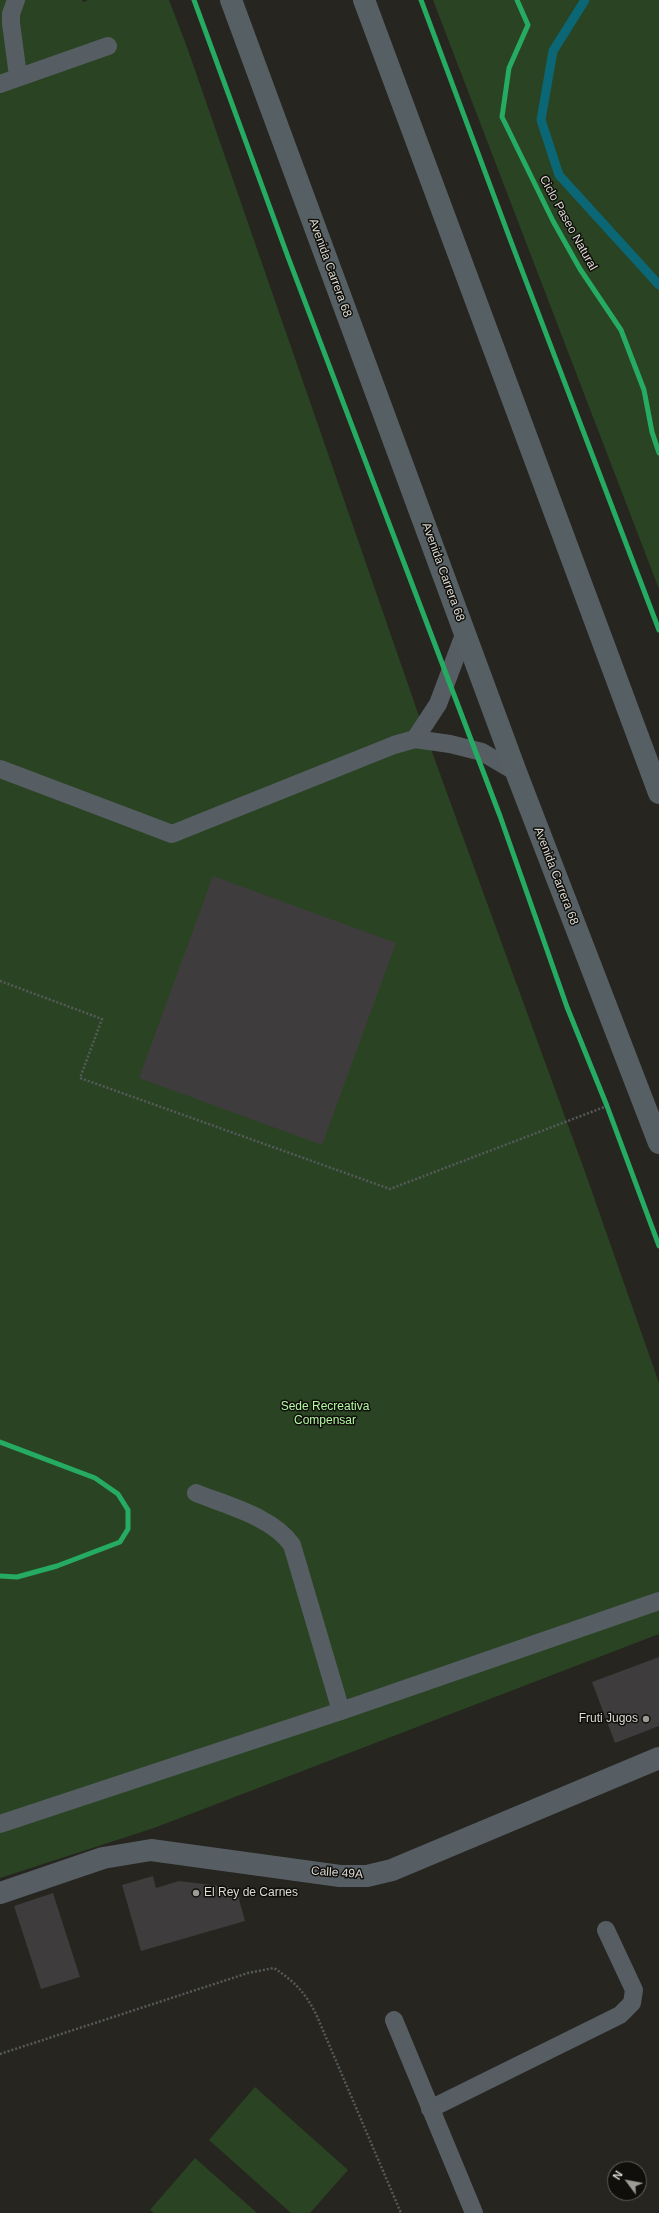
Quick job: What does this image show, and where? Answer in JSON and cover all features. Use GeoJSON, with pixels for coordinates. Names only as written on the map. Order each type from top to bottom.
{"type":"FeatureCollection","features":[{"type":"Feature","properties":{"kind":"main road","name":"Avenida Carrera 68"},"geometry":{"type":"LineString","coordinates":[[231,0],[516,772],[659,1143]]}},
{"type":"Feature","properties":{"kind":"main road"},"geometry":{"type":"LineString","coordinates":[[364,0],[659,793]]}},
{"type":"Feature","properties":{"kind":"street","name":"Calle 49A"},"geometry":{"type":"LineString","coordinates":[[0,1893],[103,1858],[151,1850],[340,1876],[367,1876],[392,1870],[659,1758]]}},
{"type":"Feature","properties":{"kind":"lane"},"geometry":{"type":"LineString","coordinates":[[16,0],[11,14],[11,23],[18,76]]}},
{"type":"Feature","properties":{"kind":"lane"},"geometry":{"type":"LineString","coordinates":[[0,84],[18,76],[108,46]]}},
{"type":"Feature","properties":{"kind":"lane"},"geometry":{"type":"LineString","coordinates":[[415,740],[438,704],[465,632]]}},
{"type":"Feature","properties":{"kind":"lane"},"geometry":{"type":"LineString","coordinates":[[0,769],[172,834],[394,745],[415,740],[450,744],[482,752],[516,772]]}},
{"type":"Feature","properties":{"kind":"lane"},"geometry":{"type":"LineString","coordinates":[[196,1493],[270,1523],[284,1533],[292,1545],[341,1711]]}},
{"type":"Feature","properties":{"kind":"lane"},"geometry":{"type":"LineString","coordinates":[[0,1824],[341,1711],[659,1601]]}},
{"type":"Feature","properties":{"kind":"lane"},"geometry":{"type":"LineString","coordinates":[[430,2110],[620,2015],[632,2003],[634,1990],[606,1930]]}},
{"type":"Feature","properties":{"kind":"lane"},"geometry":{"type":"LineString","coordinates":[[394,2020],[430,2110],[474,2213]]}},
{"type":"Feature","properties":{"kind":"path"},"geometry":{"type":"LineString","coordinates":[[0,981],[102,1020],[80,1078],[390,1189],[607,1106]]}},
{"type":"Feature","properties":{"kind":"path"},"geometry":{"type":"LineString","coordinates":[[604,1098],[610,1113]]}},
{"type":"Feature","properties":{"kind":"path"},"geometry":{"type":"LineString","coordinates":[[0,2054],[248,1973],[274,1968],[294,1982],[306,1994],[316,2014],[401,2213]]}},
{"type":"Feature","properties":{"kind":"green space","name":"Sede Recreativa Compensar"},"geometry":{"type":"Polygon","coordinates":[[[0,0],[82,0],[83,2],[88,0],[169,0],[187,47],[420,719],[584,1169],[659,1383],[659,1634],[154,1828],[0,1878],[0,0]]]}},
{"type":"Feature","properties":{"kind":"green space"},"geometry":{"type":"Polygon","coordinates":[[[433,0],[659,0],[659,589],[433,0]]]}},
{"type":"Feature","properties":{"kind":"green space"},"geometry":{"type":"Polygon","coordinates":[[[255,2087],[348,2170],[310,2213],[291,2213],[209,2140],[255,2087]]]}},
{"type":"Feature","properties":{"kind":"green space"},"geometry":{"type":"Polygon","coordinates":[[[195,2158],[257,2213],[154,2213],[150,2210],[195,2158]]]}},
{"type":"Feature","properties":{"kind":"building"},"geometry":{"type":"Polygon","coordinates":[[[213,876],[396,943],[322,1145],[139,1078],[213,876]]]}},
{"type":"Feature","properties":{"kind":"building"},"geometry":{"type":"Polygon","coordinates":[[[659,1657],[659,1726],[615,1743],[592,1682],[659,1657]]]}},
{"type":"Feature","properties":{"kind":"building"},"geometry":{"type":"Polygon","coordinates":[[[153,1876],[156,1888],[179,1881],[236,1888],[245,1921],[141,1951],[122,1885],[153,1876]]]}},
{"type":"Feature","properties":{"kind":"building"},"geometry":{"type":"Polygon","coordinates":[[[53,1893],[80,1977],[41,1989],[14,1906],[53,1893]]]}},
{"type":"Feature","properties":{"kind":"waterway"},"geometry":{"type":"LineString","coordinates":[[585,0],[553,51],[541,120],[559,175],[659,285]]}},
{"type":"Feature","properties":{"kind":"cycle path"},"geometry":{"type":"LineString","coordinates":[[194,0],[288,257],[500,816],[567,1007],[607,1106],[659,1246]]}},
{"type":"Feature","properties":{"kind":"cycle path"},"geometry":{"type":"LineString","coordinates":[[421,0],[510,239],[659,630]]}},
{"type":"Feature","properties":{"kind":"cycle path","name":"Ciclo Paseo Natural"},"geometry":{"type":"LineString","coordinates":[[517,0],[528,25],[509,68],[502,117],[553,221],[580,269],[621,330],[644,390],[652,432],[659,453]]}},
{"type":"Feature","properties":{"kind":"cycle path"},"geometry":{"type":"LineString","coordinates":[[0,1442],[95,1478],[118,1494],[128,1510],[128,1529],[120,1542],[57,1566],[17,1577],[0,1576]]}},
{"type":"Feature","properties":{"kind":"place","name":"Fruti Jugos"},"geometry":{"type":"Point","coordinates":[646,1719]}},
{"type":"Feature","properties":{"kind":"place","name":"El Rey de Carnes"},"geometry":{"type":"Point","coordinates":[196,1893]}}]}
